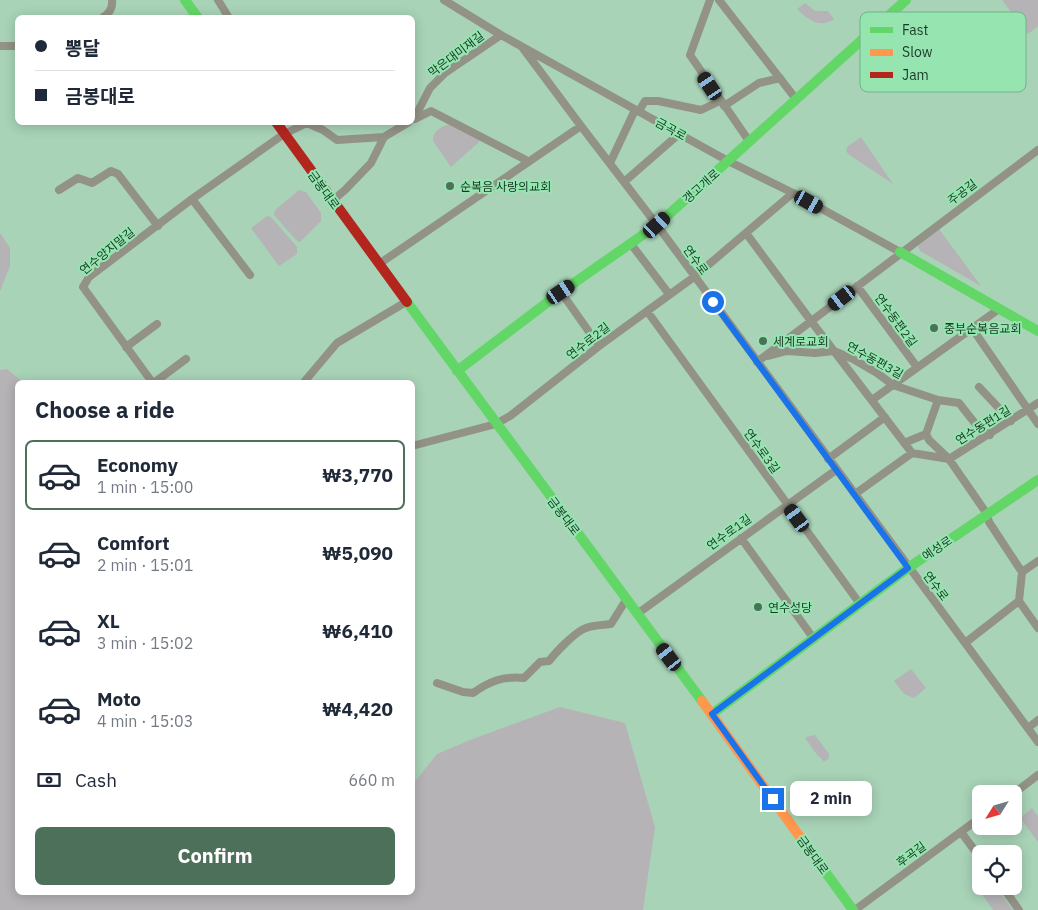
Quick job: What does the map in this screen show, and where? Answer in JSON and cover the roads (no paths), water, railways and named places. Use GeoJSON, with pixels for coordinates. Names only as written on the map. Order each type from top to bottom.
{"type":"FeatureCollection","features":[{"type":"Feature","properties":{"kind":"street"},"geometry":{"type":"LineString","coordinates":[[106,15],[112,5],[112,0]]}},
{"type":"Feature","properties":{"kind":"street"},"geometry":{"type":"LineString","coordinates":[[185,0],[196,15]]}},
{"type":"Feature","properties":{"kind":"street"},"geometry":{"type":"LineString","coordinates":[[218,0],[227,15]]}},
{"type":"Feature","properties":{"kind":"street","name":"금곡로"},"geometry":{"type":"LineString","coordinates":[[444,0],[679,134],[793,193],[1038,331]]}},
{"type":"Feature","properties":{"kind":"street"},"geometry":{"type":"LineString","coordinates":[[710,0],[690,55],[749,141]]}},
{"type":"Feature","properties":{"kind":"street"},"geometry":{"type":"LineString","coordinates":[[718,0],[796,98]]}},
{"type":"Feature","properties":{"kind":"street","name":"갱고개로"},"geometry":{"type":"LineString","coordinates":[[893,12],[906,0]]}},
{"type":"Feature","properties":{"kind":"street","name":"막은대미재길"},"geometry":{"type":"LineString","coordinates":[[415,116],[430,88],[445,73],[501,34]]}},
{"type":"Feature","properties":{"kind":"street","name":"갱고개로"},"geometry":{"type":"LineString","coordinates":[[457,370],[561,292],[657,225],[860,41]]}},
{"type":"Feature","properties":{"kind":"street","name":"연수로"},"geometry":{"type":"LineString","coordinates":[[520,45],[657,225],[1038,742]]}},
{"type":"Feature","properties":{"kind":"street"},"geometry":{"type":"LineString","coordinates":[[0,46],[15,46]]}},
{"type":"Feature","properties":{"kind":"street"},"geometry":{"type":"LineString","coordinates":[[610,163],[637,110],[645,101],[658,101],[701,110],[722,104],[759,83],[780,78]]}},
{"type":"Feature","properties":{"kind":"street"},"geometry":{"type":"LineString","coordinates":[[415,119],[431,111],[528,161]]}},
{"type":"Feature","properties":{"kind":"street","name":"금봉대로"},"geometry":{"type":"LineString","coordinates":[[278,125],[406,302],[712,714],[854,910]]}},
{"type":"Feature","properties":{"kind":"street","name":"연수양지말길"},"geometry":{"type":"LineString","coordinates":[[152,380],[83,287],[89,277],[192,199],[284,134],[303,125]]}},
{"type":"Feature","properties":{"kind":"street"},"geometry":{"type":"LineString","coordinates":[[312,125],[323,130],[337,140],[384,137],[405,125]]}},
{"type":"Feature","properties":{"kind":"street"},"geometry":{"type":"LineString","coordinates":[[379,264],[581,126]]}},
{"type":"Feature","properties":{"kind":"street"},"geometry":{"type":"LineString","coordinates":[[624,182],[679,134]]}},
{"type":"Feature","properties":{"kind":"street"},"geometry":{"type":"LineString","coordinates":[[332,201],[371,163],[384,137]]}},
{"type":"Feature","properties":{"kind":"street","name":"주공길"},"geometry":{"type":"LineString","coordinates":[[900,252],[1038,150]]}},
{"type":"Feature","properties":{"kind":"street"},"geometry":{"type":"LineString","coordinates":[[59,190],[78,178],[92,183],[111,172],[118,174],[158,226]]}},
{"type":"Feature","properties":{"kind":"street","name":"연수로2길"},"geometry":{"type":"LineString","coordinates":[[496,424],[510,416],[599,346],[694,277],[793,193]]}},
{"type":"Feature","properties":{"kind":"street"},"geometry":{"type":"LineString","coordinates":[[192,199],[250,275]]}},
{"type":"Feature","properties":{"kind":"street"},"geometry":{"type":"LineString","coordinates":[[746,233],[811,322],[912,453],[949,459]]}},
{"type":"Feature","properties":{"kind":"street"},"geometry":{"type":"LineString","coordinates":[[631,244],[669,294]]}},
{"type":"Feature","properties":{"kind":"street"},"geometry":{"type":"LineString","coordinates":[[757,362],[900,252]]}},
{"type":"Feature","properties":{"kind":"street","name":"연수동편2길"},"geometry":{"type":"LineString","coordinates":[[857,286],[918,367]]}},
{"type":"Feature","properties":{"kind":"street"},"geometry":{"type":"LineString","coordinates":[[561,292],[599,346]]}},
{"type":"Feature","properties":{"kind":"street"},"geometry":{"type":"LineString","coordinates":[[306,380],[336,343],[406,302]]}},
{"type":"Feature","properties":{"kind":"street"},"geometry":{"type":"LineString","coordinates":[[872,400],[999,309]]}},
{"type":"Feature","properties":{"kind":"street","name":"연수로3길"},"geometry":{"type":"LineString","coordinates":[[647,311],[860,604]]}},
{"type":"Feature","properties":{"kind":"street"},"geometry":{"type":"LineString","coordinates":[[126,347],[156,324]]}},
{"type":"Feature","properties":{"kind":"street","name":"연수동편1길"},"geometry":{"type":"LineString","coordinates":[[972,328],[1038,424]]}},
{"type":"Feature","properties":{"kind":"street","name":"연수동편3길"},"geometry":{"type":"LineString","coordinates":[[764,357],[787,351],[815,353],[834,351],[853,359],[893,385],[938,400],[959,403],[981,430],[990,435]]}},
{"type":"Feature","properties":{"kind":"street","name":"연수양지말길"},"geometry":{"type":"LineString","coordinates":[[157,380],[186,359]]}},
{"type":"Feature","properties":{"kind":"street"},"geometry":{"type":"LineString","coordinates":[[979,387],[1011,421]]}},
{"type":"Feature","properties":{"kind":"street"},"geometry":{"type":"LineString","coordinates":[[904,443],[926,434],[938,400]]}},
{"type":"Feature","properties":{"kind":"street","name":"연수동편1길"},"geometry":{"type":"LineString","coordinates":[[949,459],[990,435],[1038,403]]}},
{"type":"Feature","properties":{"kind":"street"},"geometry":{"type":"LineString","coordinates":[[828,459],[885,417]]}},
{"type":"Feature","properties":{"kind":"street"},"geometry":{"type":"LineString","coordinates":[[415,445],[496,424]]}},
{"type":"Feature","properties":{"kind":"street"},"geometry":{"type":"LineString","coordinates":[[926,434],[949,459],[1022,572],[1018,601],[965,643]]}},
{"type":"Feature","properties":{"kind":"street"},"geometry":{"type":"LineString","coordinates":[[855,494],[912,453]]}},
{"type":"Feature","properties":{"kind":"street","name":"연수로1길"},"geometry":{"type":"LineString","coordinates":[[637,614],[836,470]]}},
{"type":"Feature","properties":{"kind":"street","name":"예성로"},"geometry":{"type":"LineString","coordinates":[[712,714],[908,568],[1038,480]]}},
{"type":"Feature","properties":{"kind":"street"},"geometry":{"type":"LineString","coordinates":[[741,538],[814,639]]}},
{"type":"Feature","properties":{"kind":"street"},"geometry":{"type":"LineString","coordinates":[[1022,572],[1038,561]]}},
{"type":"Feature","properties":{"kind":"street"},"geometry":{"type":"LineString","coordinates":[[437,683],[463,692],[473,693],[483,686],[503,678],[524,678],[540,662],[549,661],[556,651],[579,632],[586,628],[610,624],[626,600]]}},
{"type":"Feature","properties":{"kind":"street"},"geometry":{"type":"LineString","coordinates":[[1018,601],[1034,617],[1038,628]]}},
{"type":"Feature","properties":{"kind":"street"},"geometry":{"type":"LineString","coordinates":[[1028,728],[1038,720]]}},
{"type":"Feature","properties":{"kind":"street"},"geometry":{"type":"LineString","coordinates":[[1022,788],[1038,776]]}},
{"type":"Feature","properties":{"kind":"street","name":"후곡길"},"geometry":{"type":"LineString","coordinates":[[854,910],[972,824]]}},
{"type":"Feature","properties":{"kind":"street"},"geometry":{"type":"LineString","coordinates":[[961,832],[972,847]]}},
{"type":"Feature","properties":{"kind":"street"},"geometry":{"type":"LineString","coordinates":[[1008,895],[1019,910]]}},
{"type":"Feature","properties":{"kind":"place","name":"순복음 사랑의교회"},"geometry":{"type":"Point","coordinates":[450,186]}},
{"type":"Feature","properties":{"kind":"place","name":"중부순복음교회"},"geometry":{"type":"Point","coordinates":[934,328]}},
{"type":"Feature","properties":{"kind":"place","name":"세계로교회"},"geometry":{"type":"Point","coordinates":[763,341]}},
{"type":"Feature","properties":{"kind":"place","name":"연수성당"},"geometry":{"type":"Point","coordinates":[758,607]}}]}
